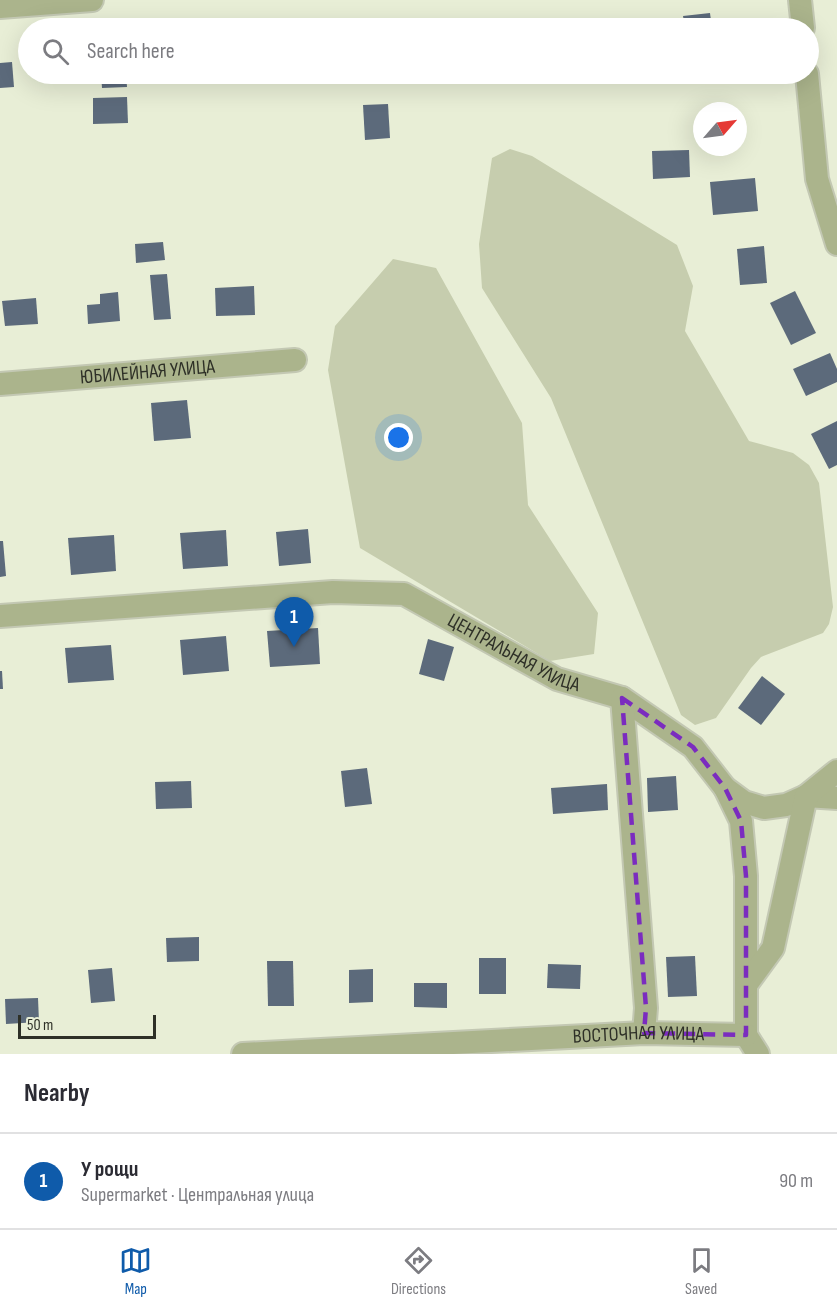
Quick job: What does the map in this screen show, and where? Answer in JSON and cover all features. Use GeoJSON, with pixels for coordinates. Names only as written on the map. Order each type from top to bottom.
{"type":"FeatureCollection","features":[{"type":"Feature","properties":{"kind":"street"},"geometry":{"type":"LineString","coordinates":[[0,7],[92,0]]}},
{"type":"Feature","properties":{"kind":"street"},"geometry":{"type":"LineString","coordinates":[[800,0],[802,18]]}},
{"type":"Feature","properties":{"kind":"street"},"geometry":{"type":"LineString","coordinates":[[808,84],[817,179],[837,244]]}},
{"type":"Feature","properties":{"kind":"street","name":"ЮБИЛЕЙНАЯ УЛИЦА"},"geometry":{"type":"LineString","coordinates":[[0,384],[295,360]]}},
{"type":"Feature","properties":{"kind":"street","name":"ЦЕНТРАЛЬНАЯ УЛИЦА"},"geometry":{"type":"LineString","coordinates":[[0,616],[333,592],[404,594],[557,679],[622,698],[693,747],[725,788],[741,821],[746,876],[746,1035]]}},
{"type":"Feature","properties":{"kind":"street"},"geometry":{"type":"LineString","coordinates":[[622,698],[646,1008],[644,1033]]}},
{"type":"Feature","properties":{"kind":"street"},"geometry":{"type":"LineString","coordinates":[[725,788],[744,802],[764,808],[786,805],[806,796],[837,771]]}},
{"type":"Feature","properties":{"kind":"street"},"geometry":{"type":"LineString","coordinates":[[806,796],[837,798]]}},
{"type":"Feature","properties":{"kind":"street"},"geometry":{"type":"LineString","coordinates":[[746,985],[773,948],[806,796]]}},
{"type":"Feature","properties":{"kind":"street","name":"ВОСТОЧНАЯ УЛИЦА"},"geometry":{"type":"LineString","coordinates":[[243,1054],[644,1033],[746,1035]]}},
{"type":"Feature","properties":{"kind":"street"},"geometry":{"type":"LineString","coordinates":[[746,1035],[758,1054]]}},
{"type":"Feature","properties":{"kind":"highlighted area"},"geometry":{"type":"Polygon","coordinates":[[[622,698],[693,747],[725,788],[741,821],[746,876],[746,1035],[644,1033],[646,1008],[622,698]]]}},
{"type":"Feature","properties":{"kind":"green space"},"geometry":{"type":"Polygon","coordinates":[[[510,149],[532,156],[677,245],[693,286],[685,331],[749,441],[793,453],[809,465],[819,483],[833,607],[829,624],[823,633],[761,657],[716,718],[695,725],[681,715],[551,398],[482,288],[479,244],[492,158],[510,149]]]}},
{"type":"Feature","properties":{"kind":"green space"},"geometry":{"type":"Polygon","coordinates":[[[393,259],[436,268],[522,423],[528,505],[598,613],[594,654],[550,661],[360,548],[328,370],[335,326],[393,259]]]}},
{"type":"Feature","properties":{"kind":"building"},"geometry":{"type":"Polygon","coordinates":[[[710,13],[711,18],[683,18],[683,16],[710,13]]]}},
{"type":"Feature","properties":{"kind":"building"},"geometry":{"type":"Polygon","coordinates":[[[12,62],[14,87],[0,88],[0,63],[12,62]]]}},
{"type":"Feature","properties":{"kind":"building"},"geometry":{"type":"Polygon","coordinates":[[[102,84],[127,84],[127,87],[102,88],[102,84]]]}},
{"type":"Feature","properties":{"kind":"building"},"geometry":{"type":"Polygon","coordinates":[[[127,97],[128,123],[93,124],[93,98],[127,97]]]}},
{"type":"Feature","properties":{"kind":"building"},"geometry":{"type":"Polygon","coordinates":[[[388,104],[390,138],[365,140],[363,105],[388,104]]]}},
{"type":"Feature","properties":{"kind":"building"},"geometry":{"type":"Polygon","coordinates":[[[689,150],[690,177],[653,179],[652,151],[689,150]]]}},
{"type":"Feature","properties":{"kind":"building"},"geometry":{"type":"Polygon","coordinates":[[[755,178],[758,211],[713,215],[710,182],[755,178]]]}},
{"type":"Feature","properties":{"kind":"building"},"geometry":{"type":"Polygon","coordinates":[[[163,242],[165,260],[136,263],[135,244],[163,242]]]}},
{"type":"Feature","properties":{"kind":"building"},"geometry":{"type":"Polygon","coordinates":[[[764,246],[767,283],[740,285],[737,249],[764,246]]]}},
{"type":"Feature","properties":{"kind":"building"},"geometry":{"type":"Polygon","coordinates":[[[167,274],[171,319],[154,320],[150,275],[167,274]]]}},
{"type":"Feature","properties":{"kind":"building"},"geometry":{"type":"Polygon","coordinates":[[[254,286],[255,315],[216,316],[215,288],[254,286]]]}},
{"type":"Feature","properties":{"kind":"building"},"geometry":{"type":"Polygon","coordinates":[[[795,291],[816,333],[791,345],[770,303],[795,291]]]}},
{"type":"Feature","properties":{"kind":"building"},"geometry":{"type":"Polygon","coordinates":[[[118,292],[120,321],[88,324],[87,305],[100,304],[100,294],[118,292]]]}},
{"type":"Feature","properties":{"kind":"building"},"geometry":{"type":"Polygon","coordinates":[[[36,298],[38,324],[5,326],[2,301],[36,298]]]}},
{"type":"Feature","properties":{"kind":"building"},"geometry":{"type":"Polygon","coordinates":[[[830,353],[837,369],[837,382],[806,396],[793,369],[830,353]]]}},
{"type":"Feature","properties":{"kind":"building"},"geometry":{"type":"Polygon","coordinates":[[[187,400],[191,438],[154,441],[151,403],[187,400]]]}},
{"type":"Feature","properties":{"kind":"building"},"geometry":{"type":"Polygon","coordinates":[[[837,421],[837,465],[829,469],[811,434],[837,421]]]}},
{"type":"Feature","properties":{"kind":"building"},"geometry":{"type":"Polygon","coordinates":[[[308,529],[311,563],[279,566],[276,532],[308,529]]]}},
{"type":"Feature","properties":{"kind":"building"},"geometry":{"type":"Polygon","coordinates":[[[226,530],[228,566],[183,569],[180,533],[226,530]]]}},
{"type":"Feature","properties":{"kind":"building"},"geometry":{"type":"Polygon","coordinates":[[[114,535],[116,571],[71,575],[68,538],[114,535]]]}},
{"type":"Feature","properties":{"kind":"building"},"geometry":{"type":"Polygon","coordinates":[[[0,541],[3,541],[6,576],[0,577],[0,541]]]}},
{"type":"Feature","properties":{"kind":"building"},"geometry":{"type":"Polygon","coordinates":[[[318,628],[320,664],[270,667],[267,631],[318,628]]]}},
{"type":"Feature","properties":{"kind":"building"},"geometry":{"type":"Polygon","coordinates":[[[226,636],[229,671],[183,675],[180,640],[226,636]]]}},
{"type":"Feature","properties":{"kind":"building"},"geometry":{"type":"Polygon","coordinates":[[[428,639],[454,647],[444,681],[419,674],[428,639]]]}},
{"type":"Feature","properties":{"kind":"building"},"geometry":{"type":"Polygon","coordinates":[[[111,645],[114,680],[68,683],[65,648],[111,645]]]}},
{"type":"Feature","properties":{"kind":"building"},"geometry":{"type":"Polygon","coordinates":[[[0,671],[2,671],[3,689],[0,689],[0,671]]]}},
{"type":"Feature","properties":{"kind":"building"},"geometry":{"type":"Polygon","coordinates":[[[762,676],[785,694],[761,725],[738,708],[762,676]]]}},
{"type":"Feature","properties":{"kind":"building"},"geometry":{"type":"Polygon","coordinates":[[[367,768],[372,804],[345,807],[341,771],[367,768]]]}},
{"type":"Feature","properties":{"kind":"building"},"geometry":{"type":"Polygon","coordinates":[[[676,776],[678,810],[648,812],[647,778],[676,776]]]}},
{"type":"Feature","properties":{"kind":"building"},"geometry":{"type":"Polygon","coordinates":[[[191,781],[192,808],[156,809],[155,782],[191,781]]]}},
{"type":"Feature","properties":{"kind":"building"},"geometry":{"type":"Polygon","coordinates":[[[607,784],[608,810],[553,814],[551,788],[607,784]]]}},
{"type":"Feature","properties":{"kind":"building"},"geometry":{"type":"Polygon","coordinates":[[[199,937],[199,961],[167,962],[166,938],[199,937]]]}},
{"type":"Feature","properties":{"kind":"building"},"geometry":{"type":"Polygon","coordinates":[[[695,956],[697,996],[668,997],[666,957],[695,956]]]}},
{"type":"Feature","properties":{"kind":"building"},"geometry":{"type":"Polygon","coordinates":[[[479,958],[506,958],[506,994],[479,994],[479,958]]]}},
{"type":"Feature","properties":{"kind":"building"},"geometry":{"type":"Polygon","coordinates":[[[267,961],[293,961],[294,1006],[268,1006],[267,961]]]}},
{"type":"Feature","properties":{"kind":"building"},"geometry":{"type":"Polygon","coordinates":[[[548,964],[581,965],[580,989],[547,988],[548,964]]]}},
{"type":"Feature","properties":{"kind":"building"},"geometry":{"type":"Polygon","coordinates":[[[112,968],[115,1001],[91,1003],[88,970],[112,968]]]}},
{"type":"Feature","properties":{"kind":"building"},"geometry":{"type":"Polygon","coordinates":[[[373,969],[373,1002],[349,1003],[349,970],[373,969]]]}},
{"type":"Feature","properties":{"kind":"building"},"geometry":{"type":"Polygon","coordinates":[[[414,983],[447,983],[447,1008],[414,1007],[414,983]]]}},
{"type":"Feature","properties":{"kind":"building"},"geometry":{"type":"Polygon","coordinates":[[[38,998],[39,1022],[6,1024],[5,999],[38,998]]]}},
{"type":"Feature","properties":{"kind":"place","name":"У рощи"},"geometry":{"type":"Point","coordinates":[294,647]}}]}
